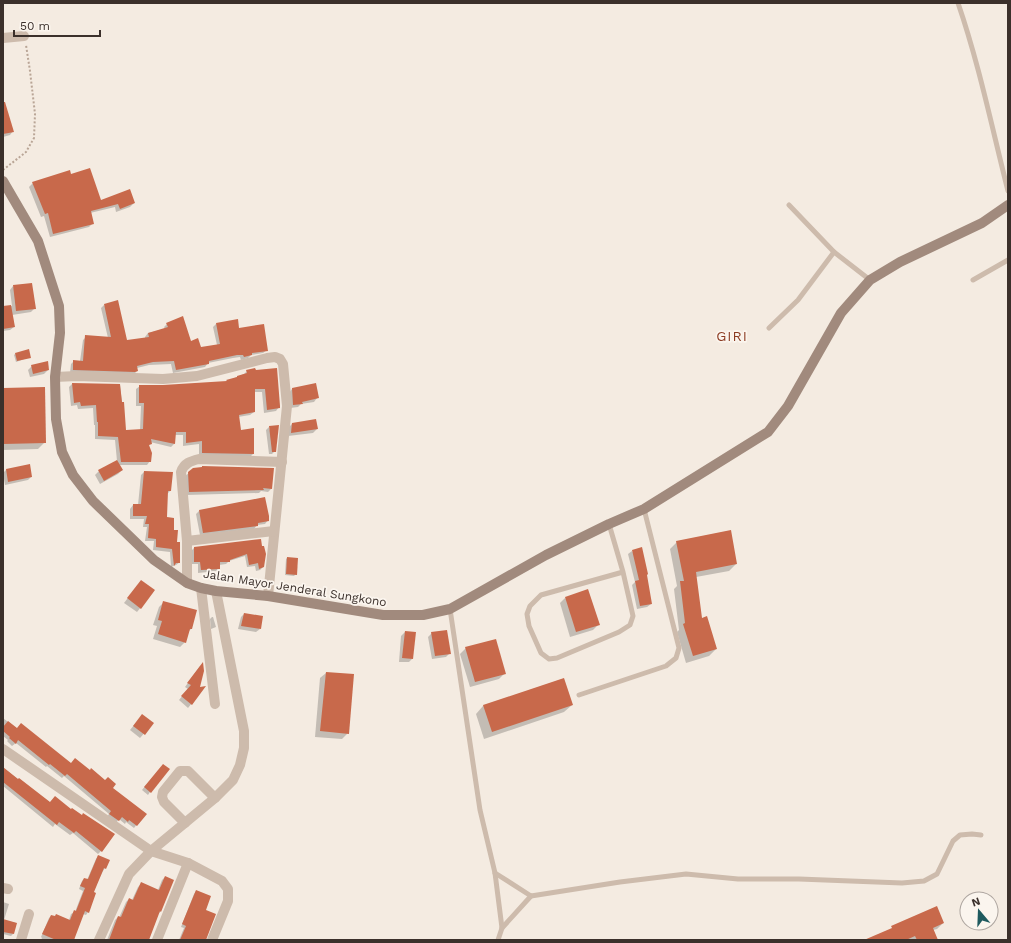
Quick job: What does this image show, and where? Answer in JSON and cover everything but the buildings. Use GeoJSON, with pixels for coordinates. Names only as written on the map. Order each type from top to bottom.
{"type":"FeatureCollection","features":[{"type":"Feature","properties":{"kind":"main road","name":"Jalan Mayor Jenderal Sungkono"},"geometry":{"type":"LineString","coordinates":[[3,180],[38,241],[59,306],[60,333],[55,377],[56,419],[62,452],[73,475],[93,501],[154,560],[188,583],[201,588],[216,591],[268,596],[383,615],[423,615],[450,609],[546,554],[644,509],[768,432],[788,406],[841,313],[870,280],[900,262],[982,223],[1008,205]]}},
{"type":"Feature","properties":{"kind":"street"},"geometry":{"type":"LineString","coordinates":[[3,38],[24,36]]}},
{"type":"Feature","properties":{"kind":"street"},"geometry":{"type":"LineString","coordinates":[[55,377],[77,376],[163,379],[197,376],[267,358],[274,357],[280,359],[283,364],[288,406],[268,596]]}},
{"type":"Feature","properties":{"kind":"street"},"geometry":{"type":"LineString","coordinates":[[188,583],[187,541],[181,472],[183,466],[199,459],[282,462]]}},
{"type":"Feature","properties":{"kind":"street"},"geometry":{"type":"LineString","coordinates":[[187,541],[274,531]]}},
{"type":"Feature","properties":{"kind":"street"},"geometry":{"type":"LineString","coordinates":[[201,588],[215,704]]}},
{"type":"Feature","properties":{"kind":"street"},"geometry":{"type":"LineString","coordinates":[[99,940],[129,874],[152,851],[215,798],[233,780],[240,765],[244,748],[244,731],[216,591]]}},
{"type":"Feature","properties":{"kind":"street"},"geometry":{"type":"LineString","coordinates":[[3,749],[152,851],[188,863],[222,881],[228,889],[228,901],[212,940]]}},
{"type":"Feature","properties":{"kind":"street"},"geometry":{"type":"LineString","coordinates":[[185,823],[164,802],[162,797],[163,792],[180,772],[188,772],[215,798]]}},
{"type":"Feature","properties":{"kind":"street"},"geometry":{"type":"LineString","coordinates":[[157,940],[188,863]]}},
{"type":"Feature","properties":{"kind":"street"},"geometry":{"type":"LineString","coordinates":[[21,940],[29,914]]}},
{"type":"Feature","properties":{"kind":"lane"},"geometry":{"type":"LineString","coordinates":[[958,3],[976,57],[980,83],[1008,191]]}},
{"type":"Feature","properties":{"kind":"lane"},"geometry":{"type":"LineString","coordinates":[[789,205],[834,252],[870,280]]}},
{"type":"Feature","properties":{"kind":"lane"},"geometry":{"type":"LineString","coordinates":[[769,328],[798,300],[834,252]]}},
{"type":"Feature","properties":{"kind":"lane"},"geometry":{"type":"LineString","coordinates":[[972,280],[1008,260]]}},
{"type":"Feature","properties":{"kind":"lane"},"geometry":{"type":"LineString","coordinates":[[579,695],[666,666],[676,658],[680,648],[644,509]]}},
{"type":"Feature","properties":{"kind":"lane"},"geometry":{"type":"LineString","coordinates":[[609,524],[623,572],[634,616],[630,625],[619,632],[557,658],[550,659],[541,653],[529,626],[527,614],[530,606],[541,595],[623,572]]}},
{"type":"Feature","properties":{"kind":"lane"},"geometry":{"type":"LineString","coordinates":[[450,609],[480,810],[495,873],[502,928]]}},
{"type":"Feature","properties":{"kind":"lane"},"geometry":{"type":"LineString","coordinates":[[498,940],[502,928],[531,896],[620,882],[686,874],[738,879],[799,879],[902,883],[924,881],[937,874],[953,841],[960,835],[981,835]]}},
{"type":"Feature","properties":{"kind":"lane"},"geometry":{"type":"LineString","coordinates":[[495,873],[531,896]]}},
{"type":"Feature","properties":{"kind":"path"},"geometry":{"type":"LineString","coordinates":[[3,170],[26,152],[34,138],[35,114],[24,36]]}},
{"type":"Feature","properties":{"kind":"district","name":"GIRI"},"geometry":{"type":"Point","coordinates":[732,336]}}]}
